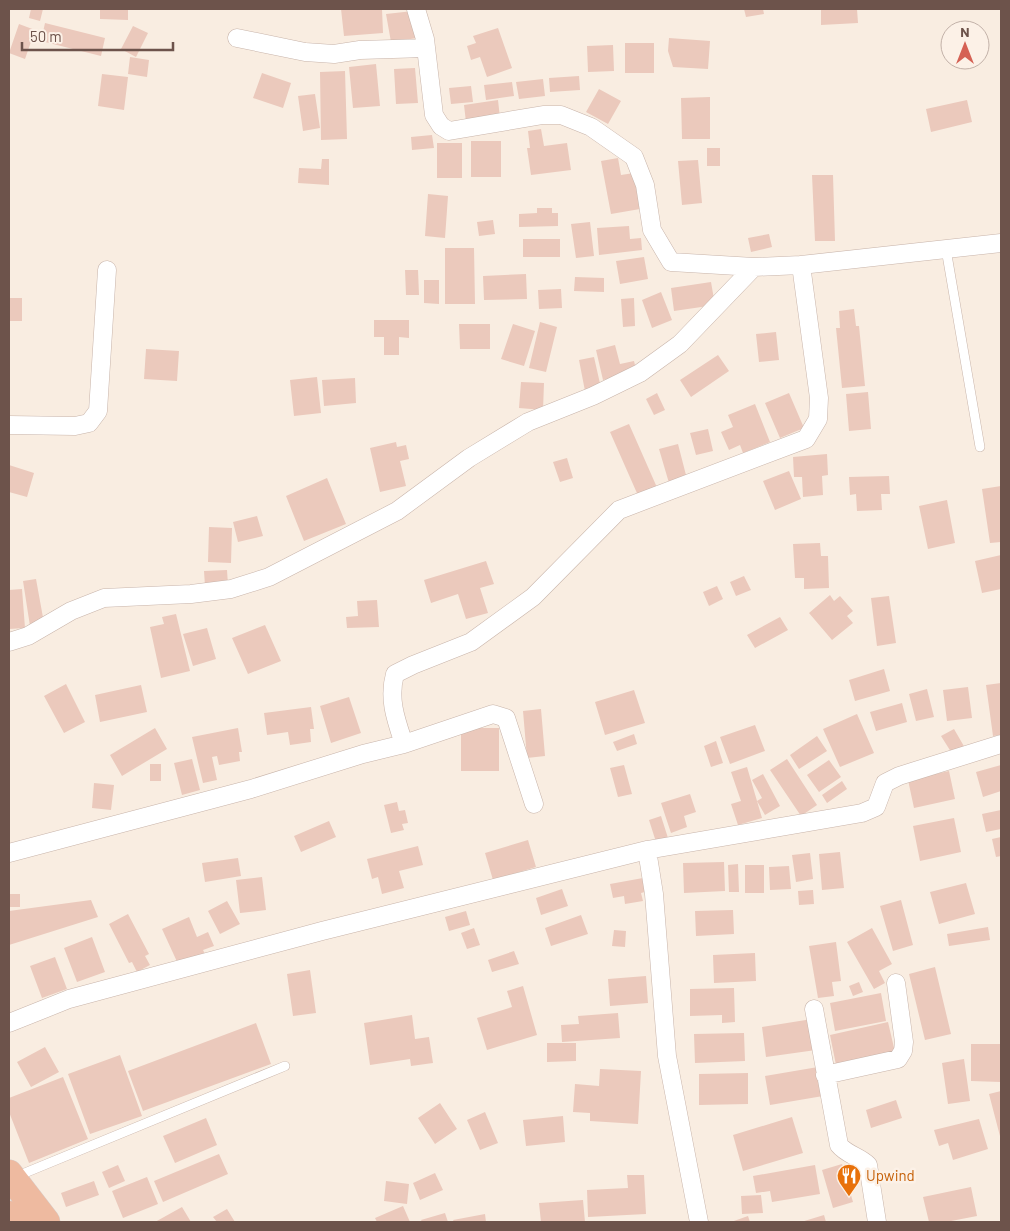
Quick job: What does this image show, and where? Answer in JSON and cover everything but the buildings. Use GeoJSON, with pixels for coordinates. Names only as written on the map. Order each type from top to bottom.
{"type":"FeatureCollection","features":[{"type":"Feature","properties":{"kind":"highway"},"geometry":{"type":"LineString","coordinates":[[10,1176],[46,1222]]}},
{"type":"Feature","properties":{"kind":"highway"},"geometry":{"type":"LineString","coordinates":[[9,1215],[14,1222]]}},
{"type":"Feature","properties":{"kind":"street"},"geometry":{"type":"LineString","coordinates":[[416,9],[426,48],[434,115],[441,126],[448,131],[543,115],[560,115],[591,127],[634,157],[645,186],[652,230],[671,262],[754,267],[801,265],[1001,243]]}},
{"type":"Feature","properties":{"kind":"street"},"geometry":{"type":"LineString","coordinates":[[237,38],[305,52],[334,54],[360,50],[426,48]]}},
{"type":"Feature","properties":{"kind":"street"},"geometry":{"type":"LineString","coordinates":[[404,744],[395,717],[391,690],[395,674],[471,642],[533,597],[619,510],[806,439],[818,418],[819,398],[801,265]]}},
{"type":"Feature","properties":{"kind":"street"},"geometry":{"type":"LineString","coordinates":[[9,642],[28,636],[71,611],[104,598],[191,594],[231,589],[269,577],[396,511],[469,458],[528,422],[593,396],[640,373],[680,344],[754,267]]}},
{"type":"Feature","properties":{"kind":"street"},"geometry":{"type":"LineString","coordinates":[[9,425],[75,426],[89,422],[98,412],[108,270]]}},
{"type":"Feature","properties":{"kind":"street"},"geometry":{"type":"LineString","coordinates":[[9,853],[251,789],[363,754],[404,744],[494,714],[506,718],[534,804]]}},
{"type":"Feature","properties":{"kind":"street"},"geometry":{"type":"LineString","coordinates":[[9,1023],[69,999],[322,931],[647,850],[862,813],[876,807],[885,783],[899,776],[1001,744]]}},
{"type":"Feature","properties":{"kind":"street"},"geometry":{"type":"LineString","coordinates":[[647,850],[654,894],[667,1056],[699,1222]]}},
{"type":"Feature","properties":{"kind":"street"},"geometry":{"type":"LineString","coordinates":[[825,1075],[898,1059],[903,1051],[904,1042],[896,983]]}},
{"type":"Feature","properties":{"kind":"street"},"geometry":{"type":"LineString","coordinates":[[814,1009],[839,1145],[844,1151],[862,1158],[868,1165],[877,1222]]}},
{"type":"Feature","properties":{"kind":"lane"},"geometry":{"type":"LineString","coordinates":[[946,249],[980,447]]}},
{"type":"Feature","properties":{"kind":"lane"},"geometry":{"type":"LineString","coordinates":[[10,1176],[284,1066]]}},
{"type":"Feature","properties":{"kind":"place","name":"Upwind"},"geometry":{"type":"Point","coordinates":[849,1197]}}]}
